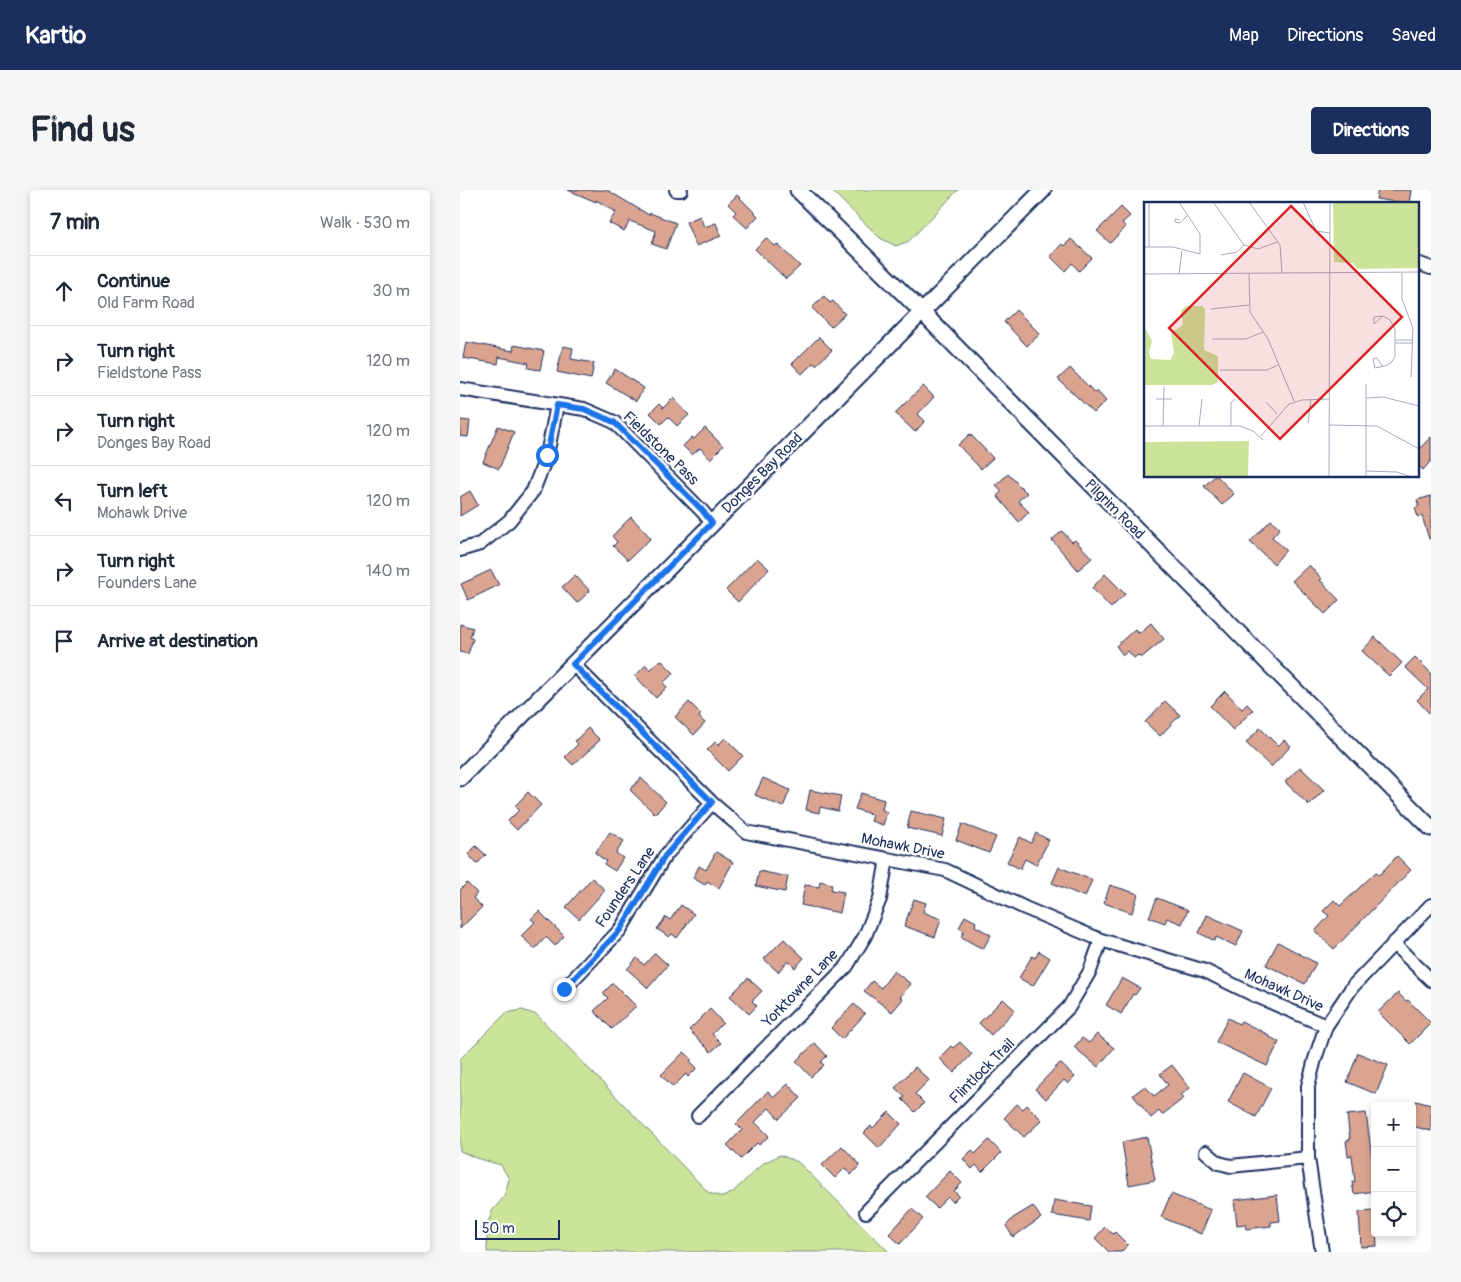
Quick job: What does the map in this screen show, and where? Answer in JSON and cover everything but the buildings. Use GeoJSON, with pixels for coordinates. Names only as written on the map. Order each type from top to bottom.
{"type":"FeatureCollection","features":[{"type":"Feature","properties":{"kind":"street"},"geometry":{"type":"LineString","coordinates":[[676,190],[681,190]]}},
{"type":"Feature","properties":{"kind":"street","name":"Pilgrim Road"},"geometry":{"type":"LineString","coordinates":[[798,190],[1431,828]]}},
{"type":"Feature","properties":{"kind":"street","name":"Donges Bay Road"},"geometry":{"type":"LineString","coordinates":[[460,778],[1043,190]]}},
{"type":"Feature","properties":{"kind":"street"},"geometry":{"type":"LineString","coordinates":[[1418,263],[1431,268]]}},
{"type":"Feature","properties":{"kind":"street","name":"Fieldstone Pass"},"geometry":{"type":"LineString","coordinates":[[460,389],[584,409],[614,422],[702,510],[712,523]]}},
{"type":"Feature","properties":{"kind":"street"},"geometry":{"type":"LineString","coordinates":[[460,550],[480,544],[509,521],[533,491],[547,455],[557,405]]}},
{"type":"Feature","properties":{"kind":"street","name":"Mohawk Drive"},"geometry":{"type":"LineString","coordinates":[[573,664],[712,802],[746,832],[944,870],[1025,908],[1101,940],[1205,971],[1254,995],[1326,1026]]}},
{"type":"Feature","properties":{"kind":"street","name":"Founders Lane"},"geometry":{"type":"LineString","coordinates":[[564,989],[620,930],[665,856],[712,802]]}},
{"type":"Feature","properties":{"kind":"street","name":"Yorktowne Lane"},"geometry":{"type":"LineString","coordinates":[[698,1116],[847,966],[865,936],[880,899],[887,859]]}},
{"type":"Feature","properties":{"kind":"street"},"geometry":{"type":"LineString","coordinates":[[1322,1252],[1308,1158],[1308,1086],[1315,1059],[1326,1026],[1353,986],[1431,905]]}},
{"type":"Feature","properties":{"kind":"street","name":"Flintlock Trail"},"geometry":{"type":"LineString","coordinates":[[866,1212],[1069,1007],[1090,971],[1101,940]]}},
{"type":"Feature","properties":{"kind":"street"},"geometry":{"type":"LineString","coordinates":[[1393,943],[1431,980]]}},
{"type":"Feature","properties":{"kind":"street"},"geometry":{"type":"LineString","coordinates":[[1206,1152],[1218,1163],[1231,1166],[1308,1158]]}},
{"type":"Feature","properties":{"kind":"green space"},"geometry":{"type":"Polygon","coordinates":[[[831,190],[958,190],[909,241],[896,246],[880,238],[831,190]]]}},
{"type":"Feature","properties":{"kind":"green space"},"geometry":{"type":"Polygon","coordinates":[[[522,1010],[537,1015],[709,1193],[723,1197],[733,1192],[762,1164],[780,1155],[798,1162],[889,1252],[487,1252],[487,1226],[492,1211],[504,1197],[509,1179],[501,1165],[460,1151],[460,1059],[506,1013],[522,1010]]]}},
{"type":"Feature","properties":{"kind":"route"},"geometry":{"type":"LineString","coordinates":[[547,455],[557,405],[584,409],[614,422],[702,510],[712,523],[573,664],[712,802],[665,856],[620,930],[564,989]]}}]}
